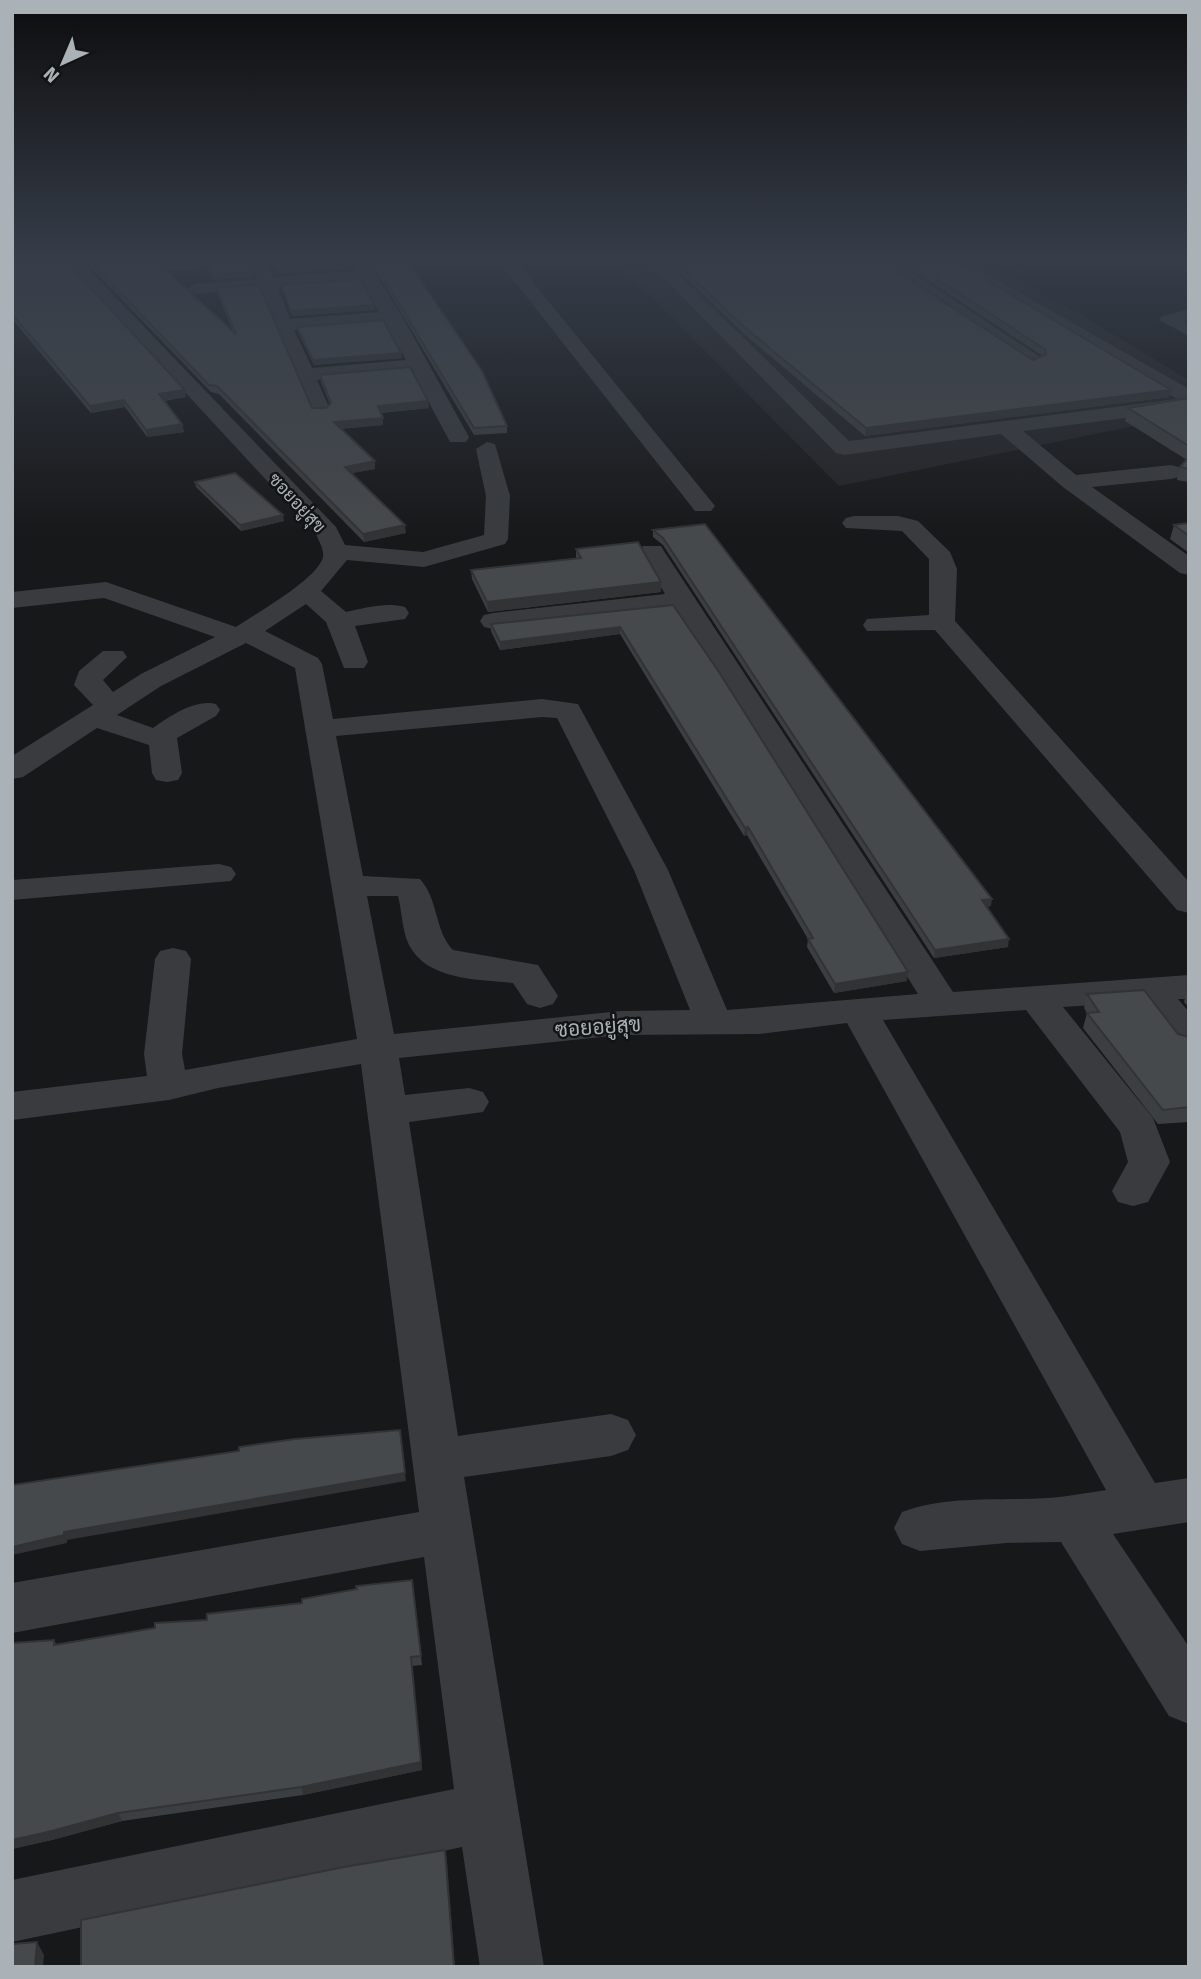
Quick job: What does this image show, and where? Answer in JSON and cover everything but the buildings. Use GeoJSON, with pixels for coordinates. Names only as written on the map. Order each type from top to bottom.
{"type":"FeatureCollection","features":[{"type":"Feature","properties":{"kind":"street","name":"ซอยอยู่สุข"},"geometry":{"type":"LineString","coordinates":[[12,770],[151,680],[241,634],[306,592],[334,563],[336,552],[327,532],[157,351]]}},
{"type":"Feature","properties":{"kind":"street"},"geometry":{"type":"LineString","coordinates":[[294,351],[320,409]]}},
{"type":"Feature","properties":{"kind":"street"},"geometry":{"type":"LineString","coordinates":[[411,351],[458,438]]}},
{"type":"Feature","properties":{"kind":"street"},"geometry":{"type":"LineString","coordinates":[[579,351],[704,506]]}},
{"type":"Feature","properties":{"kind":"street"},"geometry":{"type":"LineString","coordinates":[[746,351],[844,448],[1189,404]]}},
{"type":"Feature","properties":{"kind":"street"},"geometry":{"type":"LineString","coordinates":[[1021,351],[1033,359]]}},
{"type":"Feature","properties":{"kind":"street"},"geometry":{"type":"LineString","coordinates":[[1108,351],[1189,398]]}},
{"type":"Feature","properties":{"kind":"street"},"geometry":{"type":"LineString","coordinates":[[304,376],[418,365]]}},
{"type":"Feature","properties":{"kind":"street"},"geometry":{"type":"LineString","coordinates":[[1007,429],[1071,482],[1189,568]]}},
{"type":"Feature","properties":{"kind":"street"},"geometry":{"type":"LineString","coordinates":[[336,552],[424,560],[496,539],[498,496],[487,449]]}},
{"type":"Feature","properties":{"kind":"street"},"geometry":{"type":"LineString","coordinates":[[1071,482],[1171,472]]}},
{"type":"Feature","properties":{"kind":"street"},"geometry":{"type":"LineString","coordinates":[[854,523],[898,523],[910,526],[941,557],[944,569],[943,622],[1189,904]]}},
{"type":"Feature","properties":{"kind":"street"},"geometry":{"type":"LineString","coordinates":[[652,551],[943,1004]]}},
{"type":"Feature","properties":{"kind":"street"},"geometry":{"type":"LineString","coordinates":[[12,600],[106,590],[241,634],[308,664],[379,1048],[487,1812],[512,1967]]}},
{"type":"Feature","properties":{"kind":"street"},"geometry":{"type":"LineString","coordinates":[[306,592],[331,608],[341,621],[354,662]]}},
{"type":"Feature","properties":{"kind":"street"},"geometry":{"type":"LineString","coordinates":[[493,621],[681,600]]}},
{"type":"Feature","properties":{"kind":"street"},"geometry":{"type":"LineString","coordinates":[[341,621],[377,613],[396,614]]}},
{"type":"Feature","properties":{"kind":"street"},"geometry":{"type":"LineString","coordinates":[[876,625],[943,622]]}},
{"type":"Feature","properties":{"kind":"street"},"geometry":{"type":"LineString","coordinates":[[113,657],[89,677],[88,685],[102,710],[159,737]]}},
{"type":"Feature","properties":{"kind":"street"},"geometry":{"type":"LineString","coordinates":[[321,729],[542,708],[568,710],[651,870],[714,1023]]}},
{"type":"Feature","properties":{"kind":"street"},"geometry":{"type":"LineString","coordinates":[[159,737],[206,710]]}},
{"type":"Feature","properties":{"kind":"street"},"geometry":{"type":"LineString","coordinates":[[159,737],[167,774]]}},
{"type":"Feature","properties":{"kind":"street"},"geometry":{"type":"LineString","coordinates":[[12,890],[219,874]]}},
{"type":"Feature","properties":{"kind":"street"},"geometry":{"type":"LineString","coordinates":[[347,886],[408,886],[415,894],[426,943],[432,951],[458,965],[525,973],[540,996]]}},
{"type":"Feature","properties":{"kind":"street"},"geometry":{"type":"LineString","coordinates":[[169,1087],[163,1054],[173,959]]}},
{"type":"Feature","properties":{"kind":"street","name":"ซอยอยู่สุข"},"geometry":{"type":"LineString","coordinates":[[12,1105],[169,1087],[218,1075],[379,1048],[621,1023],[759,1022],[858,1010],[1170,989]]}},
{"type":"Feature","properties":{"kind":"street"},"geometry":{"type":"LineString","coordinates":[[1170,989],[1189,1038]]}},
{"type":"Feature","properties":{"kind":"street"},"geometry":{"type":"LineString","coordinates":[[1036,998],[1139,1128],[1149,1161],[1133,1191]]}},
{"type":"Feature","properties":{"kind":"street"},"geometry":{"type":"LineString","coordinates":[[858,1010],[1166,1503],[1074,1518],[919,1528]]}},
{"type":"Feature","properties":{"kind":"street"},"geometry":{"type":"LineString","coordinates":[[388,1111],[469,1101]]}},
{"type":"Feature","properties":{"kind":"street"},"geometry":{"type":"LineString","coordinates":[[438,1460],[611,1435]]}},
{"type":"Feature","properties":{"kind":"street"},"geometry":{"type":"LineString","coordinates":[[1074,1518],[1189,1697]]}},
{"type":"Feature","properties":{"kind":"street"},"geometry":{"type":"LineString","coordinates":[[12,1608],[449,1530]]}},
{"type":"Feature","properties":{"kind":"street"},"geometry":{"type":"LineString","coordinates":[[12,1911],[487,1812]]}},
{"type":"Feature","properties":{"kind":"shaded area"},"geometry":{"type":"Polygon","coordinates":[[[706,351],[1141,351],[1189,380],[1189,415],[839,486],[706,351]]]}}]}
